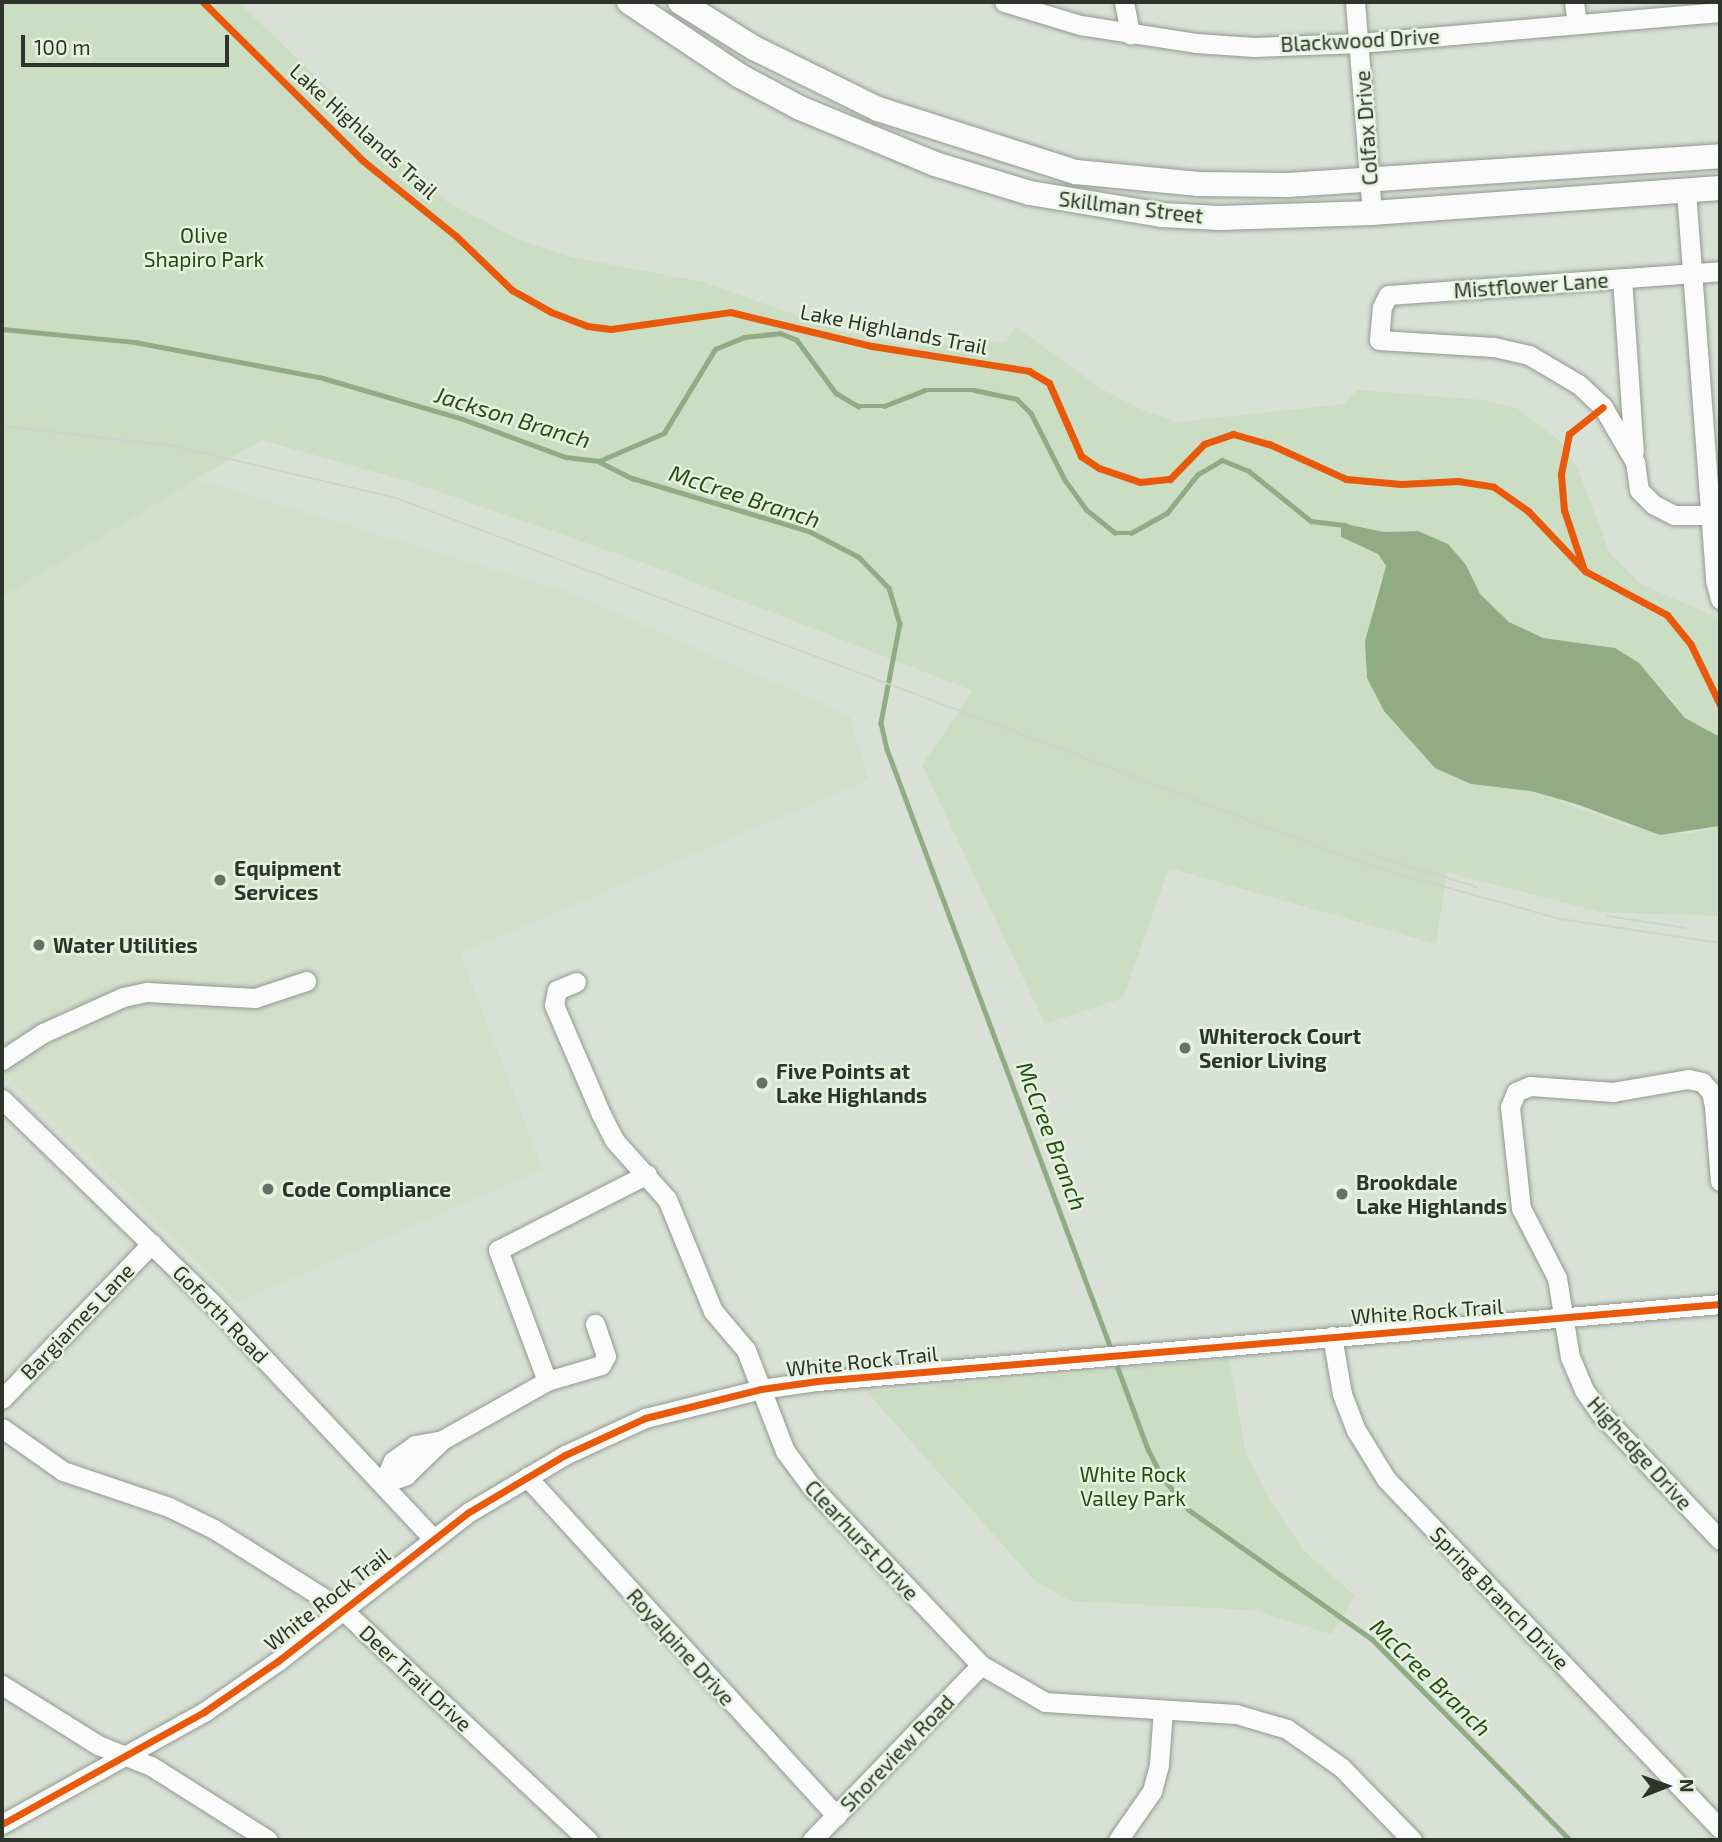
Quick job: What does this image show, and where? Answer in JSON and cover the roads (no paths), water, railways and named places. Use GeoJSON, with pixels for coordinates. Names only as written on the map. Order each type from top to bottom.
{"type":"FeatureCollection","features":[{"type":"Feature","properties":{"kind":"main road","name":"Skillman Street"},"geometry":{"type":"LineString","coordinates":[[629,2],[684,36],[740,76],[800,108],[881,144],[1030,193],[1161,215],[1372,213],[1720,188]]}},
{"type":"Feature","properties":{"kind":"main road","name":"Skillman Street"},"geometry":{"type":"LineString","coordinates":[[688,8],[878,109],[999,150],[1076,172],[1198,184],[1370,181],[1720,156]]}},
{"type":"Feature","properties":{"kind":"main road"},"geometry":{"type":"LineString","coordinates":[[684,36],[688,8]]}},
{"type":"Feature","properties":{"kind":"main road"},"geometry":{"type":"LineString","coordinates":[[989,179],[999,150]]}},
{"type":"Feature","properties":{"kind":"main road"},"geometry":{"type":"LineString","coordinates":[[1683,159],[1686,191]]}},
{"type":"Feature","properties":{"kind":"street","name":"Blackwood Drive"},"geometry":{"type":"LineString","coordinates":[[1004,2],[1080,25],[1130,34],[1254,47],[1359,43],[1720,12]]}},
{"type":"Feature","properties":{"kind":"street"},"geometry":{"type":"LineString","coordinates":[[1124,2],[1130,34]]}},
{"type":"Feature","properties":{"kind":"street","name":"Colfax Drive"},"geometry":{"type":"LineString","coordinates":[[1355,2],[1372,213]]}},
{"type":"Feature","properties":{"kind":"street"},"geometry":{"type":"LineString","coordinates":[[1574,2],[1577,24]]}},
{"type":"Feature","properties":{"kind":"street"},"geometry":{"type":"LineString","coordinates":[[1686,191],[1715,589],[1720,599]]}},
{"type":"Feature","properties":{"kind":"street","name":"Mistflower Lane"},"geometry":{"type":"LineString","coordinates":[[1635,462],[1603,407],[1578,384],[1529,355],[1493,347],[1379,340],[1382,307],[1388,295],[1720,271]]}},
{"type":"Feature","properties":{"kind":"street"},"geometry":{"type":"LineString","coordinates":[[1622,278],[1635,462],[1640,490],[1654,505],[1674,515],[1710,515]]}},
{"type":"Feature","properties":{"kind":"street"},"geometry":{"type":"LineString","coordinates":[[2,1060],[43,1033],[123,997],[147,992],[255,998],[306,981]]}},
{"type":"Feature","properties":{"kind":"street","name":"Clearhurst Drive"},"geometry":{"type":"LineString","coordinates":[[576,982],[557,990],[554,1005],[614,1140],[647,1174],[674,1213],[713,1311],[746,1350],[796,1469],[981,1665],[1045,1702],[1236,1714],[1287,1729],[1341,1767],[1412,1840]]}},
{"type":"Feature","properties":{"kind":"street","name":"Highedge Drive"},"geometry":{"type":"LineString","coordinates":[[1720,1181],[1714,1106],[1711,1092],[1702,1082],[1688,1079],[1613,1092],[1530,1086],[1516,1092],[1510,1107],[1521,1208],[1557,1278],[1570,1357],[1600,1413],[1720,1540]]}},
{"type":"Feature","properties":{"kind":"street","name":"Goforth Road"},"geometry":{"type":"LineString","coordinates":[[4,1107],[152,1243],[432,1538]]}},
{"type":"Feature","properties":{"kind":"street"},"geometry":{"type":"LineString","coordinates":[[547,1381],[498,1250],[647,1174]]}},
{"type":"Feature","properties":{"kind":"street","name":"Bargiames Lane"},"geometry":{"type":"LineString","coordinates":[[2,1399],[152,1243]]}},
{"type":"Feature","properties":{"kind":"street","name":"White Rock Trail"},"geometry":{"type":"LineString","coordinates":[[2,1824],[204,1712],[344,1611],[432,1538],[527,1476],[625,1425],[761,1389],[1332,1336],[1720,1304]]}},
{"type":"Feature","properties":{"kind":"street"},"geometry":{"type":"LineString","coordinates":[[383,1484],[393,1461],[415,1446],[442,1440],[547,1381],[601,1365],[606,1356],[595,1324]]}},
{"type":"Feature","properties":{"kind":"street","name":"Spring Branch Drive"},"geometry":{"type":"LineString","coordinates":[[1332,1336],[1342,1394],[1356,1430],[1386,1479],[1720,1829]]}},
{"type":"Feature","properties":{"kind":"street","name":"Deer Trail Drive"},"geometry":{"type":"LineString","coordinates":[[2,1428],[63,1471],[169,1507],[214,1529],[344,1611],[589,1840]]}},
{"type":"Feature","properties":{"kind":"street","name":"Royalpine Drive"},"geometry":{"type":"LineString","coordinates":[[527,1476],[836,1816]]}},
{"type":"Feature","properties":{"kind":"street","name":"Shoreview Road"},"geometry":{"type":"LineString","coordinates":[[812,1840],[981,1665]]}},
{"type":"Feature","properties":{"kind":"street"},"geometry":{"type":"LineString","coordinates":[[2,1685],[125,1757],[152,1766],[268,1840]]}},
{"type":"Feature","properties":{"kind":"street"},"geometry":{"type":"LineString","coordinates":[[1118,1840],[1152,1791],[1163,1710]]}},
{"type":"Feature","properties":{"kind":"waterway","name":"Jackson Branch"},"geometry":{"type":"LineString","coordinates":[[2,329],[135,342],[323,378],[463,419],[566,457],[599,461],[664,433],[715,349],[744,337],[780,333],[797,340],[836,393],[858,406],[884,406],[925,390],[974,390],[1017,399],[1031,413],[1065,480],[1087,510],[1115,533],[1131,533],[1167,513],[1197,475],[1222,460],[1249,471],[1311,521],[1346,525]]}},
{"type":"Feature","properties":{"kind":"waterway","name":"McCree Branch"},"geometry":{"type":"LineString","coordinates":[[600,462],[632,478],[809,531],[859,557],[889,588],[900,623],[881,723],[887,749],[1112,1351]]}},
{"type":"Feature","properties":{"kind":"waterway","name":"McCree Branch"},"geometry":{"type":"LineString","coordinates":[[1115,1360],[1148,1449],[1163,1478],[1189,1510],[1372,1639],[1570,1840]]}},
{"type":"Feature","properties":{"kind":"tram line"},"geometry":{"type":"LineString","coordinates":[[2,426],[174,446],[396,498],[1373,867],[1561,919],[1720,943]]}},
{"type":"Feature","properties":{"kind":"tram line"},"geometry":{"type":"LineString","coordinates":[[1363,852],[1477,887]]}},
{"type":"Feature","properties":{"kind":"tram line"},"geometry":{"type":"LineString","coordinates":[[1607,916],[1686,928]]}},
{"type":"Feature","properties":{"kind":"place","name":"Equipment Services"},"geometry":{"type":"Point","coordinates":[220,880]}},
{"type":"Feature","properties":{"kind":"place","name":"Water Utilities"},"geometry":{"type":"Point","coordinates":[39,945]}},
{"type":"Feature","properties":{"kind":"place","name":"Whiterock Court Senior Living"},"geometry":{"type":"Point","coordinates":[1185,1048]}},
{"type":"Feature","properties":{"kind":"place","name":"Five Points at Lake Highlands"},"geometry":{"type":"Point","coordinates":[762,1083]}},
{"type":"Feature","properties":{"kind":"place","name":"Code Compliance"},"geometry":{"type":"Point","coordinates":[268,1189]}},
{"type":"Feature","properties":{"kind":"place","name":"Brookdale Lake Highlands"},"geometry":{"type":"Point","coordinates":[1342,1194]}},
{"type":"Feature","properties":{"kind":"park label","name":"Olive Shapiro Park"},"geometry":{"type":"Point","coordinates":[204,247]}},
{"type":"Feature","properties":{"kind":"park label","name":"White Rock Valley Park"},"geometry":{"type":"Point","coordinates":[1133,1486]}}]}
